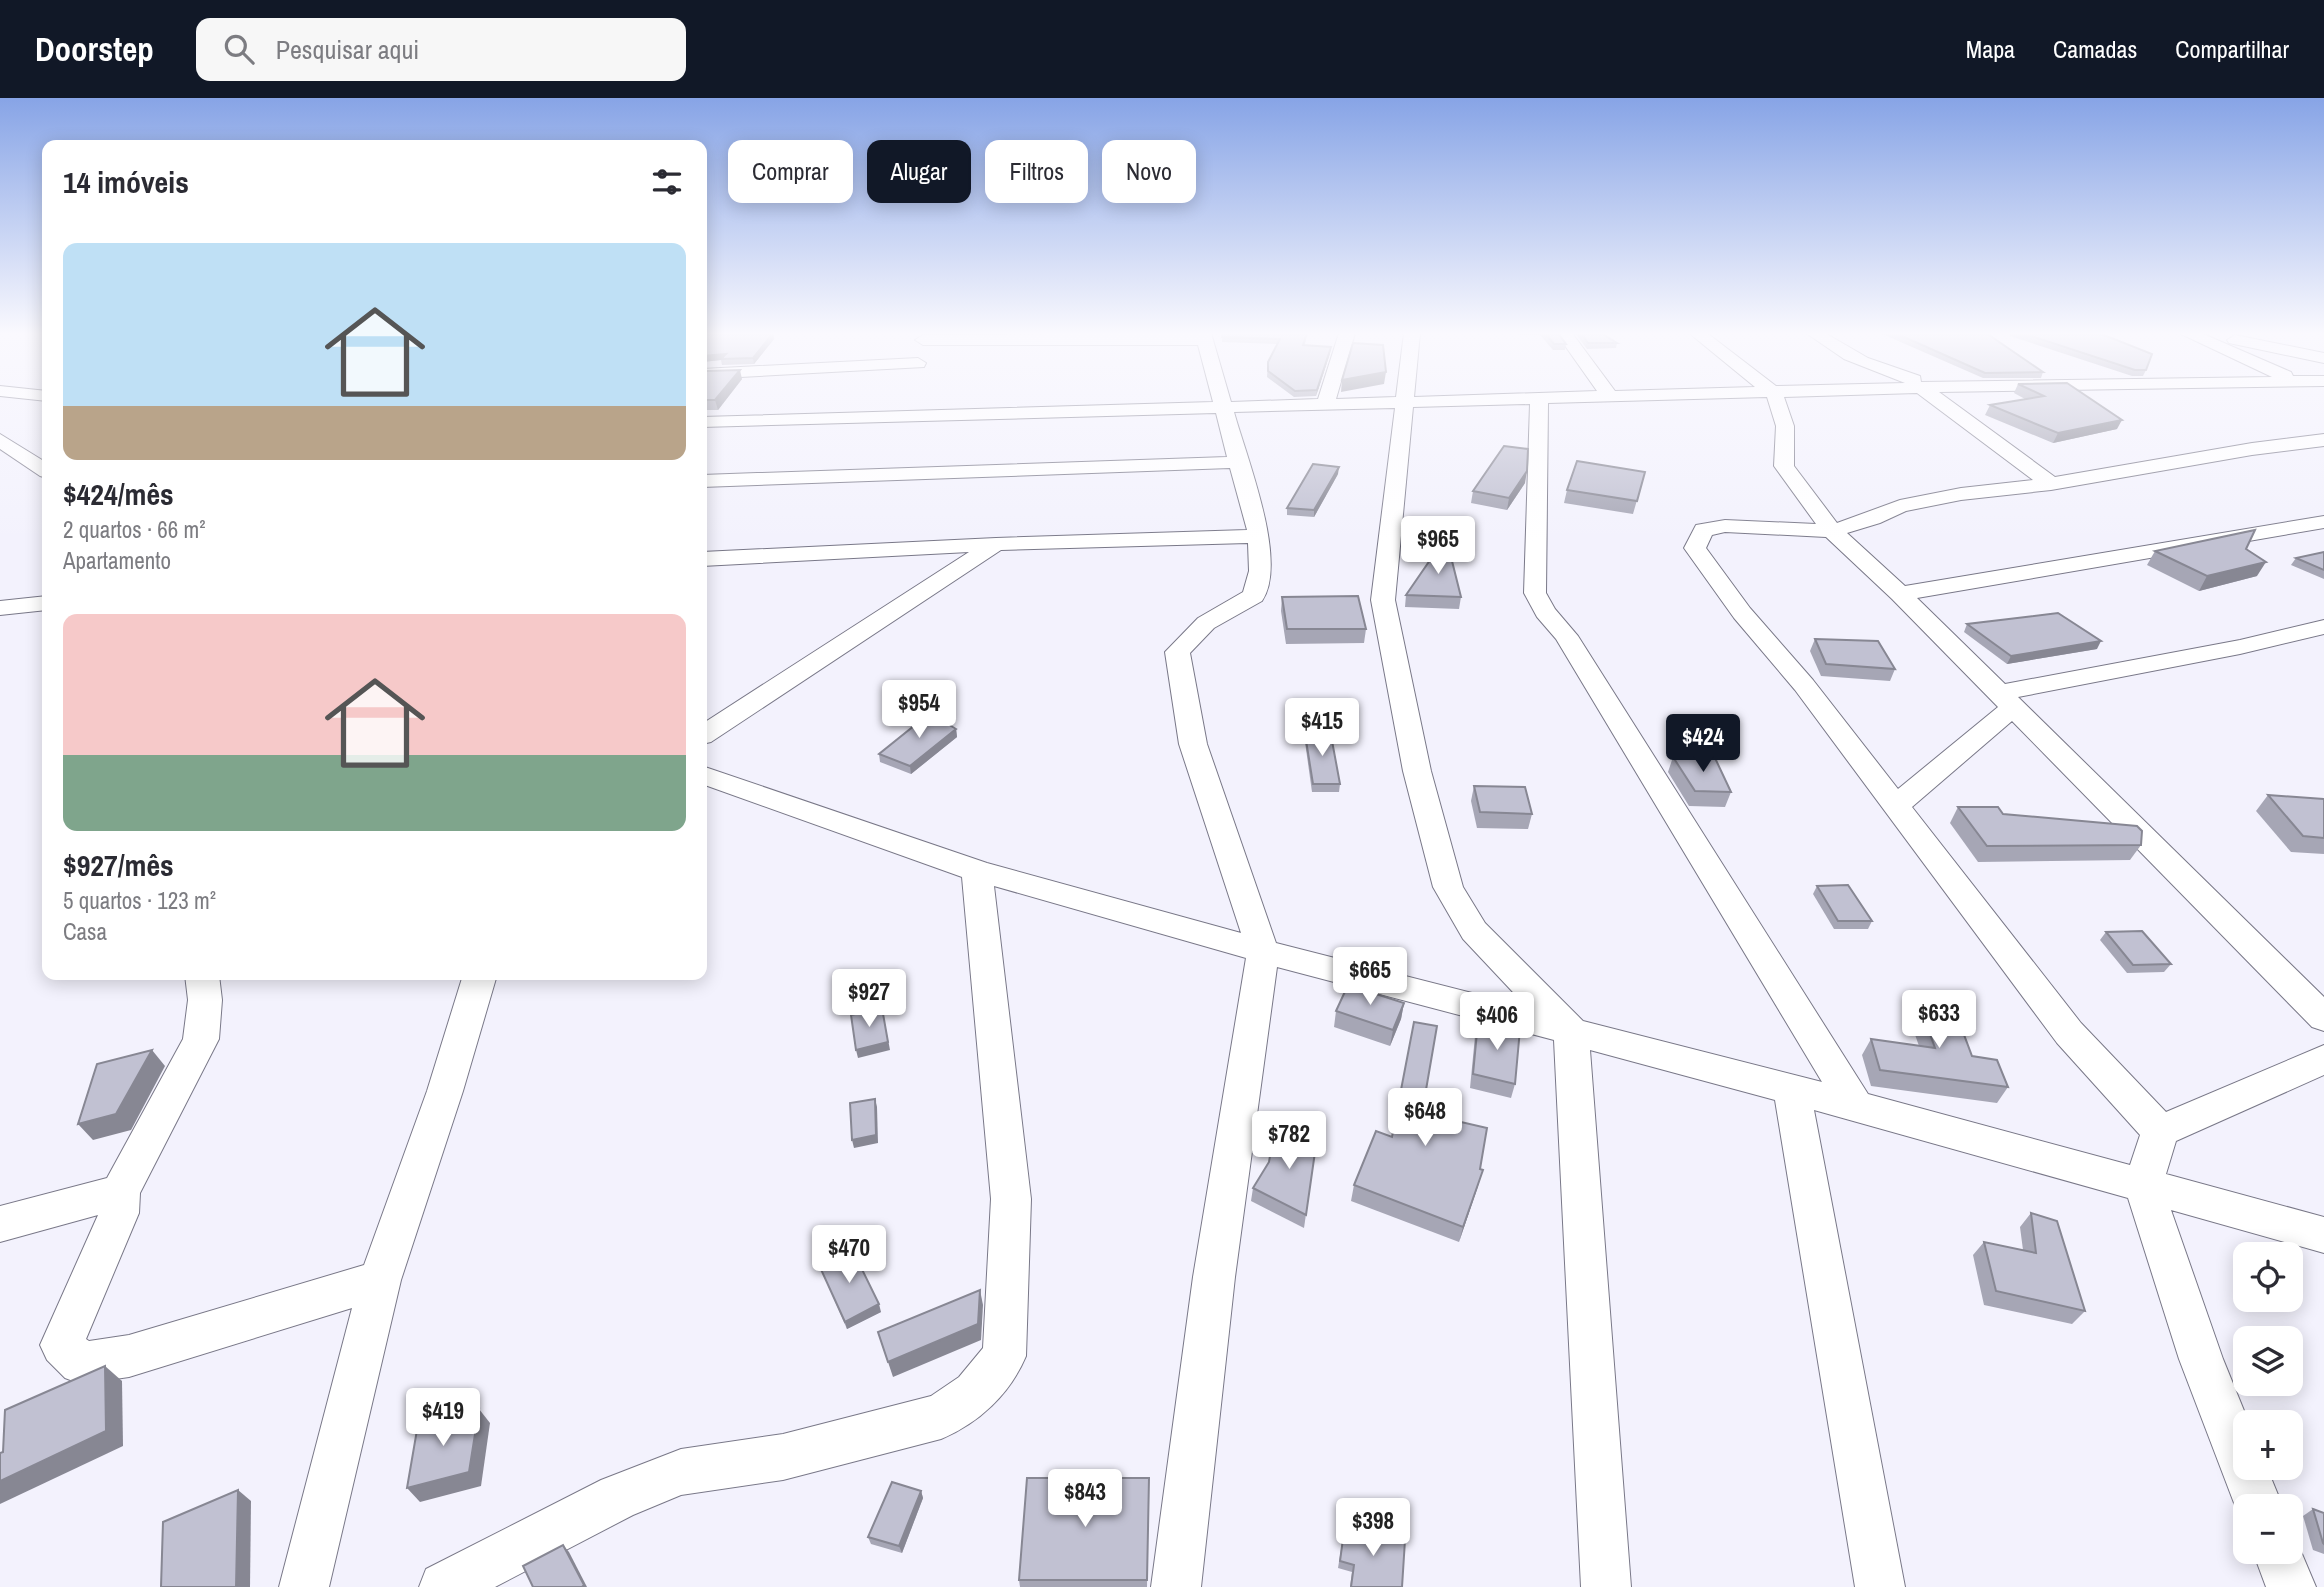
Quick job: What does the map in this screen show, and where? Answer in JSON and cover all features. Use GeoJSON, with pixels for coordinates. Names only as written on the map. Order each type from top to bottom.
{"type":"FeatureCollection","features":[{"type":"Feature","properties":{"kind":"street"},"geometry":{"type":"LineString","coordinates":[[1176,1587],[1214,1278],[1263,951],[1193,744],[1177,652],[1206,623],[1254,596],[1260,571],[1259,536],[1222,402]]}},
{"type":"Feature","properties":{"kind":"street"},"geometry":{"type":"LineString","coordinates":[[707,422],[910,408],[1224,409],[1454,402]]}},
{"type":"Feature","properties":{"kind":"street"},"geometry":{"type":"LineString","coordinates":[[1539,402],[1535,593],[1545,612],[1566,636],[1856,1106]]}},
{"type":"Feature","properties":{"kind":"street"},"geometry":{"type":"LineString","coordinates":[[1777,402],[1786,426],[1784,467],[1832,531],[1900,594],[2004,701],[2324,1018]]}},
{"type":"Feature","properties":{"kind":"street"},"geometry":{"type":"LineString","coordinates":[[1948,402],[2051,484]]}},
{"type":"Feature","properties":{"kind":"street"},"geometry":{"type":"LineString","coordinates":[[1403,404],[1383,600],[1417,771],[1448,887],[1474,931],[1571,1031],[1606,1587]]}},
{"type":"Feature","properties":{"kind":"street"},"geometry":{"type":"LineString","coordinates":[[0,440],[42,469]]}},
{"type":"Feature","properties":{"kind":"street"},"geometry":{"type":"LineString","coordinates":[[2160,1131],[2069,1033],[1804,685],[1742,613],[1695,548],[1704,530],[1725,526],[1832,531],[1873,519],[1900,506],[1961,494],[2051,484],[2252,449],[2324,440]]}},
{"type":"Feature","properties":{"kind":"street"},"geometry":{"type":"LineString","coordinates":[[707,481],[1238,462]]}},
{"type":"Feature","properties":{"kind":"street"},"geometry":{"type":"LineString","coordinates":[[1900,594],[2324,522]]}},
{"type":"Feature","properties":{"kind":"street"},"geometry":{"type":"LineString","coordinates":[[707,559],[996,544],[1259,536]]}},
{"type":"Feature","properties":{"kind":"street"},"geometry":{"type":"LineString","coordinates":[[707,733],[996,544]]}},
{"type":"Feature","properties":{"kind":"street"},"geometry":{"type":"LineString","coordinates":[[0,608],[42,604]]}},
{"type":"Feature","properties":{"kind":"street"},"geometry":{"type":"LineString","coordinates":[[1896,806],[2004,701],[2324,627]]}},
{"type":"Feature","properties":{"kind":"street"},"geometry":{"type":"LineString","coordinates":[[707,777],[977,871],[1263,951],[1856,1106],[2324,1235]]}},
{"type":"Feature","properties":{"kind":"street"},"geometry":{"type":"LineString","coordinates":[[444,1587],[618,1497],[681,1472],[783,1457],[942,1416],[975,1393],[1004,1356],[1011,1199],[977,871]]}},
{"type":"Feature","properties":{"kind":"street"},"geometry":{"type":"LineString","coordinates":[[203,980],[205,1000],[201,1039],[120,1192],[119,1213],[62,1345],[81,1363],[129,1356],[380,1280]]}},
{"type":"Feature","properties":{"kind":"street"},"geometry":{"type":"LineString","coordinates":[[304,1587],[380,1280],[445,1091],[478,980]]}},
{"type":"Feature","properties":{"kind":"street"},"geometry":{"type":"LineString","coordinates":[[2254,1494],[2201,1360],[2143,1184],[2160,1131],[2324,1059]]}},
{"type":"Feature","properties":{"kind":"street"},"geometry":{"type":"LineString","coordinates":[[1792,1089],[1880,1587]]}},
{"type":"Feature","properties":{"kind":"street"},"geometry":{"type":"LineString","coordinates":[[0,1224],[120,1192]]}},
{"type":"Feature","properties":{"kind":"street"},"geometry":{"type":"LineString","coordinates":[[2282,1564],[2291,1587]]}},
{"type":"Feature","properties":{"kind":"building"},"geometry":{"type":"Polygon","coordinates":[[[2005,402],[2096,402],[2122,420],[2058,433],[1990,405],[2005,402]]]}},
{"type":"Feature","properties":{"kind":"building"},"geometry":{"type":"Polygon","coordinates":[[[1504,446],[1528,449],[1527,471],[1509,498],[1473,491],[1504,446]]]}},
{"type":"Feature","properties":{"kind":"building"},"geometry":{"type":"Polygon","coordinates":[[[1577,461],[1645,472],[1637,501],[1567,490],[1577,461]]]}},
{"type":"Feature","properties":{"kind":"building"},"geometry":{"type":"Polygon","coordinates":[[[1313,464],[1339,467],[1314,510],[1287,508],[1313,464]]]}},
{"type":"Feature","properties":{"kind":"building"},"geometry":{"type":"Polygon","coordinates":[[[2255,530],[2246,549],[2266,562],[2207,576],[2155,551],[2255,530]]]}},
{"type":"Feature","properties":{"kind":"building"},"geometry":{"type":"Polygon","coordinates":[[[1446,537],[1461,597],[1406,595],[1446,537]]]}},
{"type":"Feature","properties":{"kind":"building"},"geometry":{"type":"Polygon","coordinates":[[[2324,552],[2324,570],[2296,558],[2324,552]]]}},
{"type":"Feature","properties":{"kind":"building"},"geometry":{"type":"Polygon","coordinates":[[[1358,596],[1366,629],[1287,629],[1282,597],[1358,596]]]}},
{"type":"Feature","properties":{"kind":"building"},"geometry":{"type":"Polygon","coordinates":[[[2058,613],[2101,641],[2011,656],[1967,624],[2058,613]]]}},
{"type":"Feature","properties":{"kind":"building"},"geometry":{"type":"Polygon","coordinates":[[[1815,639],[1878,641],[1895,669],[1826,664],[1815,639]]]}},
{"type":"Feature","properties":{"kind":"building"},"geometry":{"type":"Polygon","coordinates":[[[930,713],[956,729],[910,766],[879,754],[930,713]]]}},
{"type":"Feature","properties":{"kind":"building"},"geometry":{"type":"Polygon","coordinates":[[[1330,730],[1340,784],[1313,784],[1305,734],[1330,730]]]}},
{"type":"Feature","properties":{"kind":"building"},"geometry":{"type":"Polygon","coordinates":[[[1673,757],[1715,758],[1731,792],[1695,791],[1673,757]]]}},
{"type":"Feature","properties":{"kind":"building"},"geometry":{"type":"Polygon","coordinates":[[[1474,786],[1525,787],[1532,814],[1480,812],[1474,786]]]}},
{"type":"Feature","properties":{"kind":"building"},"geometry":{"type":"Polygon","coordinates":[[[2268,795],[2324,799],[2324,838],[2303,836],[2268,795]]]}},
{"type":"Feature","properties":{"kind":"building"},"geometry":{"type":"Polygon","coordinates":[[[1958,807],[1998,807],[2003,814],[2137,826],[2142,831],[2141,845],[1987,846],[1958,807]]]}},
{"type":"Feature","properties":{"kind":"building"},"geometry":{"type":"Polygon","coordinates":[[[1848,885],[1872,921],[1838,921],[1817,886],[1848,885]]]}},
{"type":"Feature","properties":{"kind":"building"},"geometry":{"type":"Polygon","coordinates":[[[2142,931],[2171,964],[2133,965],[2106,932],[2142,931]]]}},
{"type":"Feature","properties":{"kind":"building"},"geometry":{"type":"Polygon","coordinates":[[[1348,985],[1404,1003],[1393,1030],[1336,1011],[1348,985]]]}},
{"type":"Feature","properties":{"kind":"building"},"geometry":{"type":"Polygon","coordinates":[[[1916,996],[1951,1000],[1972,1056],[1997,1060],[2008,1087],[1880,1070],[1871,1039],[1935,1048],[1916,996]]]}},
{"type":"Feature","properties":{"kind":"building"},"geometry":{"type":"Polygon","coordinates":[[[882,1008],[888,1042],[856,1050],[851,1015],[882,1008]]]}},
{"type":"Feature","properties":{"kind":"building"},"geometry":{"type":"Polygon","coordinates":[[[1414,1022],[1437,1026],[1422,1113],[1487,1128],[1480,1169],[1483,1170],[1463,1227],[1354,1185],[1376,1131],[1392,1137],[1414,1022]]]}},
{"type":"Feature","properties":{"kind":"building"},"geometry":{"type":"Polygon","coordinates":[[[1478,1022],[1520,1029],[1515,1084],[1473,1074],[1478,1022]]]}},
{"type":"Feature","properties":{"kind":"building"},"geometry":{"type":"Polygon","coordinates":[[[152,1050],[116,1114],[78,1124],[97,1064],[152,1050]]]}},
{"type":"Feature","properties":{"kind":"building"},"geometry":{"type":"Polygon","coordinates":[[[875,1099],[876,1135],[852,1140],[850,1103],[875,1099]]]}},
{"type":"Feature","properties":{"kind":"building"},"geometry":{"type":"Polygon","coordinates":[[[1274,1132],[1317,1138],[1306,1215],[1253,1188],[1269,1162],[1274,1132]]]}},
{"type":"Feature","properties":{"kind":"building"},"geometry":{"type":"Polygon","coordinates":[[[2031,1213],[2057,1221],[2085,1311],[1996,1291],[1984,1242],[2036,1253],[2031,1213]]]}},
{"type":"Feature","properties":{"kind":"building"},"geometry":{"type":"Polygon","coordinates":[[[852,1249],[879,1304],[845,1322],[819,1265],[852,1249]]]}},
{"type":"Feature","properties":{"kind":"building"},"geometry":{"type":"Polygon","coordinates":[[[980,1290],[978,1324],[888,1362],[878,1332],[980,1290]]]}},
{"type":"Feature","properties":{"kind":"building"},"geometry":{"type":"Polygon","coordinates":[[[105,1366],[106,1431],[0,1481],[5,1410],[105,1366]]]}},
{"type":"Feature","properties":{"kind":"building"},"geometry":{"type":"Polygon","coordinates":[[[479,1409],[469,1472],[407,1488],[418,1424],[479,1409]]]}},
{"type":"Feature","properties":{"kind":"building"},"geometry":{"type":"Polygon","coordinates":[[[1027,1478],[1149,1478],[1147,1580],[1019,1580],[1027,1478]]]}},
{"type":"Feature","properties":{"kind":"building"},"geometry":{"type":"Polygon","coordinates":[[[892,1482],[921,1491],[899,1546],[868,1537],[892,1482]]]}},
{"type":"Feature","properties":{"kind":"building"},"geometry":{"type":"Polygon","coordinates":[[[238,1490],[236,1587],[161,1587],[163,1522],[238,1490]]]}},
{"type":"Feature","properties":{"kind":"building"},"geometry":{"type":"Polygon","coordinates":[[[2313,1509],[2324,1513],[2324,1544],[2323,1543],[2313,1509]]]}},
{"type":"Feature","properties":{"kind":"building"},"geometry":{"type":"Polygon","coordinates":[[[1345,1524],[1405,1540],[1402,1587],[1351,1587],[1354,1565],[1340,1561],[1345,1524]]]}},
{"type":"Feature","properties":{"kind":"building"},"geometry":{"type":"Polygon","coordinates":[[[563,1545],[584,1585],[533,1587],[523,1566],[563,1545]]]}}]}
